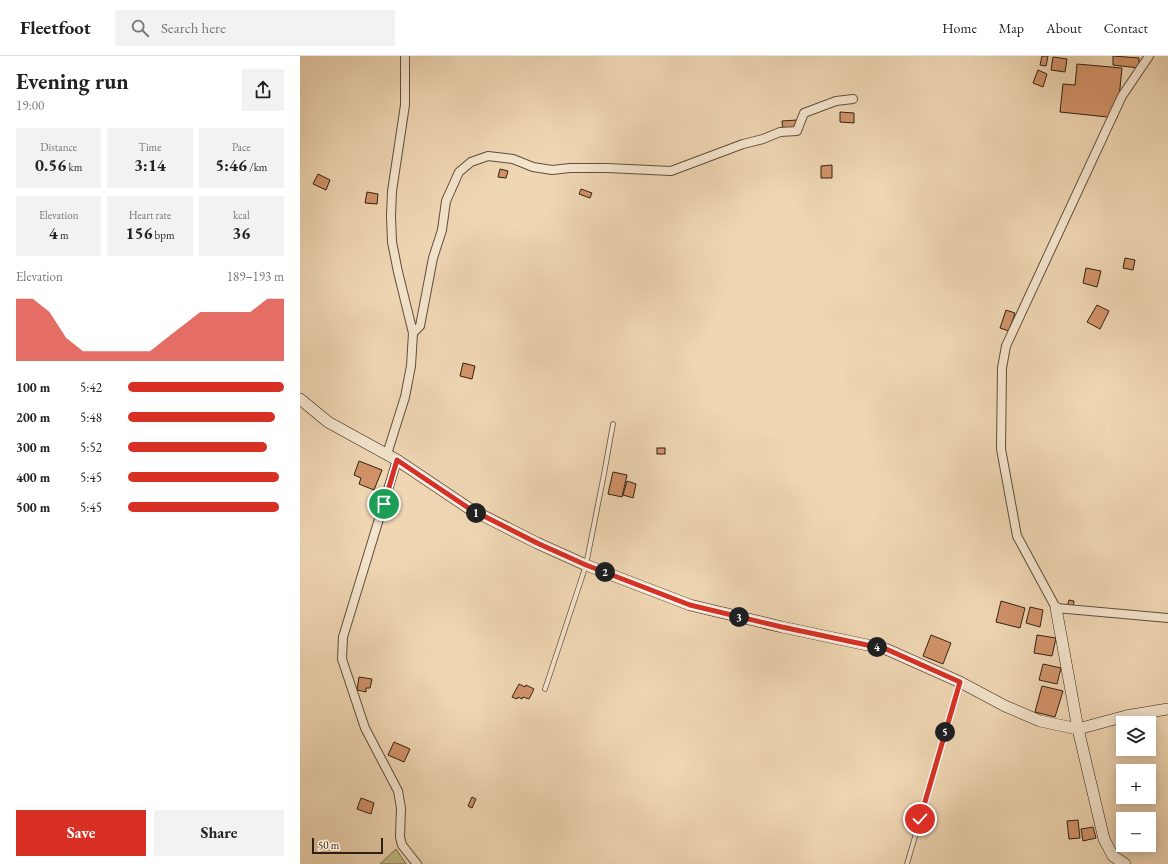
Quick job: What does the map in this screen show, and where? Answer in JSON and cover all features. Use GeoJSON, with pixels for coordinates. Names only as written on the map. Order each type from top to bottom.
{"type":"FeatureCollection","features":[{"type":"Feature","properties":{"kind":"street"},"geometry":{"type":"LineString","coordinates":[[387,454],[405,397],[411,366],[413,333],[392,242],[391,216],[392,191],[405,105],[405,56]]}},
{"type":"Feature","properties":{"kind":"street"},"geometry":{"type":"LineString","coordinates":[[1125,864],[1113,856],[1104,839],[1078,729],[1056,608],[1017,536],[1001,449],[1002,368],[1006,346],[1122,96],[1149,56]]}},
{"type":"Feature","properties":{"kind":"street"},"geometry":{"type":"LineString","coordinates":[[413,333],[420,326],[433,258],[442,230],[446,201],[459,172],[471,162],[488,156],[514,159],[533,167],[552,170],[570,168],[607,168],[670,171],[780,132],[797,131],[804,113],[836,101],[853,99]]}},
{"type":"Feature","properties":{"kind":"street"},"geometry":{"type":"LineString","coordinates":[[300,399],[328,422],[397,460],[470,509],[537,543],[586,565],[690,605],[782,627],[886,649],[960,682],[1005,706],[1040,721],[1078,729],[1126,716],[1168,709]]}},
{"type":"Feature","properties":{"kind":"street"},"geometry":{"type":"LineString","coordinates":[[397,460],[343,637],[342,659],[365,728],[398,792],[401,808],[400,837],[402,845],[417,864]]}},
{"type":"Feature","properties":{"kind":"street"},"geometry":{"type":"LineString","coordinates":[[1056,608],[1168,618]]}},
{"type":"Feature","properties":{"kind":"lane"},"geometry":{"type":"LineString","coordinates":[[545,689],[586,565],[613,424]]}},
{"type":"Feature","properties":{"kind":"lane"},"geometry":{"type":"LineString","coordinates":[[907,864],[960,682]]}},
{"type":"Feature","properties":{"kind":"shaded area"},"geometry":{"type":"Polygon","coordinates":[[[396,849],[406,864],[380,864],[396,849]]]}},
{"type":"Feature","properties":{"kind":"building"},"geometry":{"type":"Polygon","coordinates":[[[1042,56],[1048,56],[1046,66],[1040,65],[1042,56]]]}},
{"type":"Feature","properties":{"kind":"building"},"geometry":{"type":"Polygon","coordinates":[[[1113,56],[1139,58],[1139,68],[1113,65],[1113,56]]]}},
{"type":"Feature","properties":{"kind":"building"},"geometry":{"type":"Polygon","coordinates":[[[1053,57],[1067,59],[1065,72],[1051,70],[1053,57]]]}},
{"type":"Feature","properties":{"kind":"building"},"geometry":{"type":"Polygon","coordinates":[[[1077,64],[1122,68],[1117,118],[1060,112],[1063,84],[1075,85],[1077,64]]]}},
{"type":"Feature","properties":{"kind":"building"},"geometry":{"type":"Polygon","coordinates":[[[1038,70],[1047,74],[1043,87],[1033,83],[1038,70]]]}},
{"type":"Feature","properties":{"kind":"building"},"geometry":{"type":"Polygon","coordinates":[[[840,112],[854,113],[854,123],[840,122],[840,112]]]}},
{"type":"Feature","properties":{"kind":"building"},"geometry":{"type":"Polygon","coordinates":[[[797,120],[799,130],[783,132],[782,121],[797,120]]]}},
{"type":"Feature","properties":{"kind":"building"},"geometry":{"type":"Polygon","coordinates":[[[832,165],[832,178],[821,178],[821,166],[832,165]]]}},
{"type":"Feature","properties":{"kind":"building"},"geometry":{"type":"Polygon","coordinates":[[[500,169],[508,171],[506,178],[498,177],[500,169]]]}},
{"type":"Feature","properties":{"kind":"building"},"geometry":{"type":"Polygon","coordinates":[[[318,174],[330,180],[326,190],[313,184],[318,174]]]}},
{"type":"Feature","properties":{"kind":"building"},"geometry":{"type":"Polygon","coordinates":[[[581,189],[592,193],[590,198],[579,194],[581,189]]]}},
{"type":"Feature","properties":{"kind":"building"},"geometry":{"type":"Polygon","coordinates":[[[367,192],[378,194],[377,204],[365,203],[367,192]]]}},
{"type":"Feature","properties":{"kind":"building"},"geometry":{"type":"Polygon","coordinates":[[[1125,258],[1135,260],[1133,270],[1123,268],[1125,258]]]}},
{"type":"Feature","properties":{"kind":"building"},"geometry":{"type":"Polygon","coordinates":[[[1086,268],[1101,271],[1097,287],[1083,283],[1086,268]]]}},
{"type":"Feature","properties":{"kind":"building"},"geometry":{"type":"Polygon","coordinates":[[[1097,305],[1109,311],[1100,329],[1087,322],[1097,305]]]}},
{"type":"Feature","properties":{"kind":"building"},"geometry":{"type":"Polygon","coordinates":[[[1006,310],[1015,313],[1009,331],[1000,328],[1006,310]]]}},
{"type":"Feature","properties":{"kind":"building"},"geometry":{"type":"Polygon","coordinates":[[[463,363],[475,366],[472,379],[460,376],[463,363]]]}},
{"type":"Feature","properties":{"kind":"building"},"geometry":{"type":"Polygon","coordinates":[[[657,448],[665,448],[665,454],[657,454],[657,448]]]}},
{"type":"Feature","properties":{"kind":"building"},"geometry":{"type":"Polygon","coordinates":[[[359,461],[382,470],[374,490],[359,484],[361,478],[354,475],[359,461]]]}},
{"type":"Feature","properties":{"kind":"building"},"geometry":{"type":"Polygon","coordinates":[[[613,472],[627,475],[622,497],[608,494],[613,472]]]}},
{"type":"Feature","properties":{"kind":"building"},"geometry":{"type":"Polygon","coordinates":[[[627,481],[636,484],[633,498],[623,495],[627,481]]]}},
{"type":"Feature","properties":{"kind":"building"},"geometry":{"type":"Polygon","coordinates":[[[1069,600],[1074,601],[1073,609],[1067,607],[1069,600]]]}},
{"type":"Feature","properties":{"kind":"building"},"geometry":{"type":"Polygon","coordinates":[[[1001,601],[1025,608],[1020,628],[996,622],[1001,601]]]}},
{"type":"Feature","properties":{"kind":"building"},"geometry":{"type":"Polygon","coordinates":[[[1030,607],[1043,610],[1040,627],[1026,623],[1030,607]]]}},
{"type":"Feature","properties":{"kind":"building"},"geometry":{"type":"Polygon","coordinates":[[[931,635],[951,643],[943,664],[923,656],[931,635]]]}},
{"type":"Feature","properties":{"kind":"building"},"geometry":{"type":"Polygon","coordinates":[[[1037,635],[1056,638],[1052,656],[1034,653],[1037,635]]]}},
{"type":"Feature","properties":{"kind":"building"},"geometry":{"type":"Polygon","coordinates":[[[1043,664],[1061,668],[1057,684],[1039,680],[1043,664]]]}},
{"type":"Feature","properties":{"kind":"building"},"geometry":{"type":"Polygon","coordinates":[[[359,677],[372,679],[370,688],[366,688],[366,692],[357,690],[359,677]]]}},
{"type":"Feature","properties":{"kind":"building"},"geometry":{"type":"Polygon","coordinates":[[[519,684],[525,687],[526,685],[534,689],[529,699],[523,697],[522,699],[518,697],[517,699],[512,697],[519,684]]]}},
{"type":"Feature","properties":{"kind":"building"},"geometry":{"type":"Polygon","coordinates":[[[1042,686],[1063,691],[1055,717],[1035,712],[1042,686]]]}},
{"type":"Feature","properties":{"kind":"building"},"geometry":{"type":"Polygon","coordinates":[[[394,742],[410,749],[404,762],[388,755],[394,742]]]}},
{"type":"Feature","properties":{"kind":"building"},"geometry":{"type":"Polygon","coordinates":[[[472,797],[476,799],[472,808],[468,806],[472,797]]]}},
{"type":"Feature","properties":{"kind":"building"},"geometry":{"type":"Polygon","coordinates":[[[361,798],[374,803],[371,814],[357,809],[361,798]]]}},
{"type":"Feature","properties":{"kind":"building"},"geometry":{"type":"Polygon","coordinates":[[[1078,820],[1080,838],[1069,839],[1067,821],[1078,820]]]}},
{"type":"Feature","properties":{"kind":"building"},"geometry":{"type":"Polygon","coordinates":[[[1093,827],[1096,838],[1083,841],[1081,829],[1093,827]]]}},
{"type":"Feature","properties":{"kind":"route"},"geometry":{"type":"LineString","coordinates":[[384,504],[397,460],[470,509],[537,543],[586,565],[690,605],[782,627],[886,649],[960,682],[920,819]]}}]}
